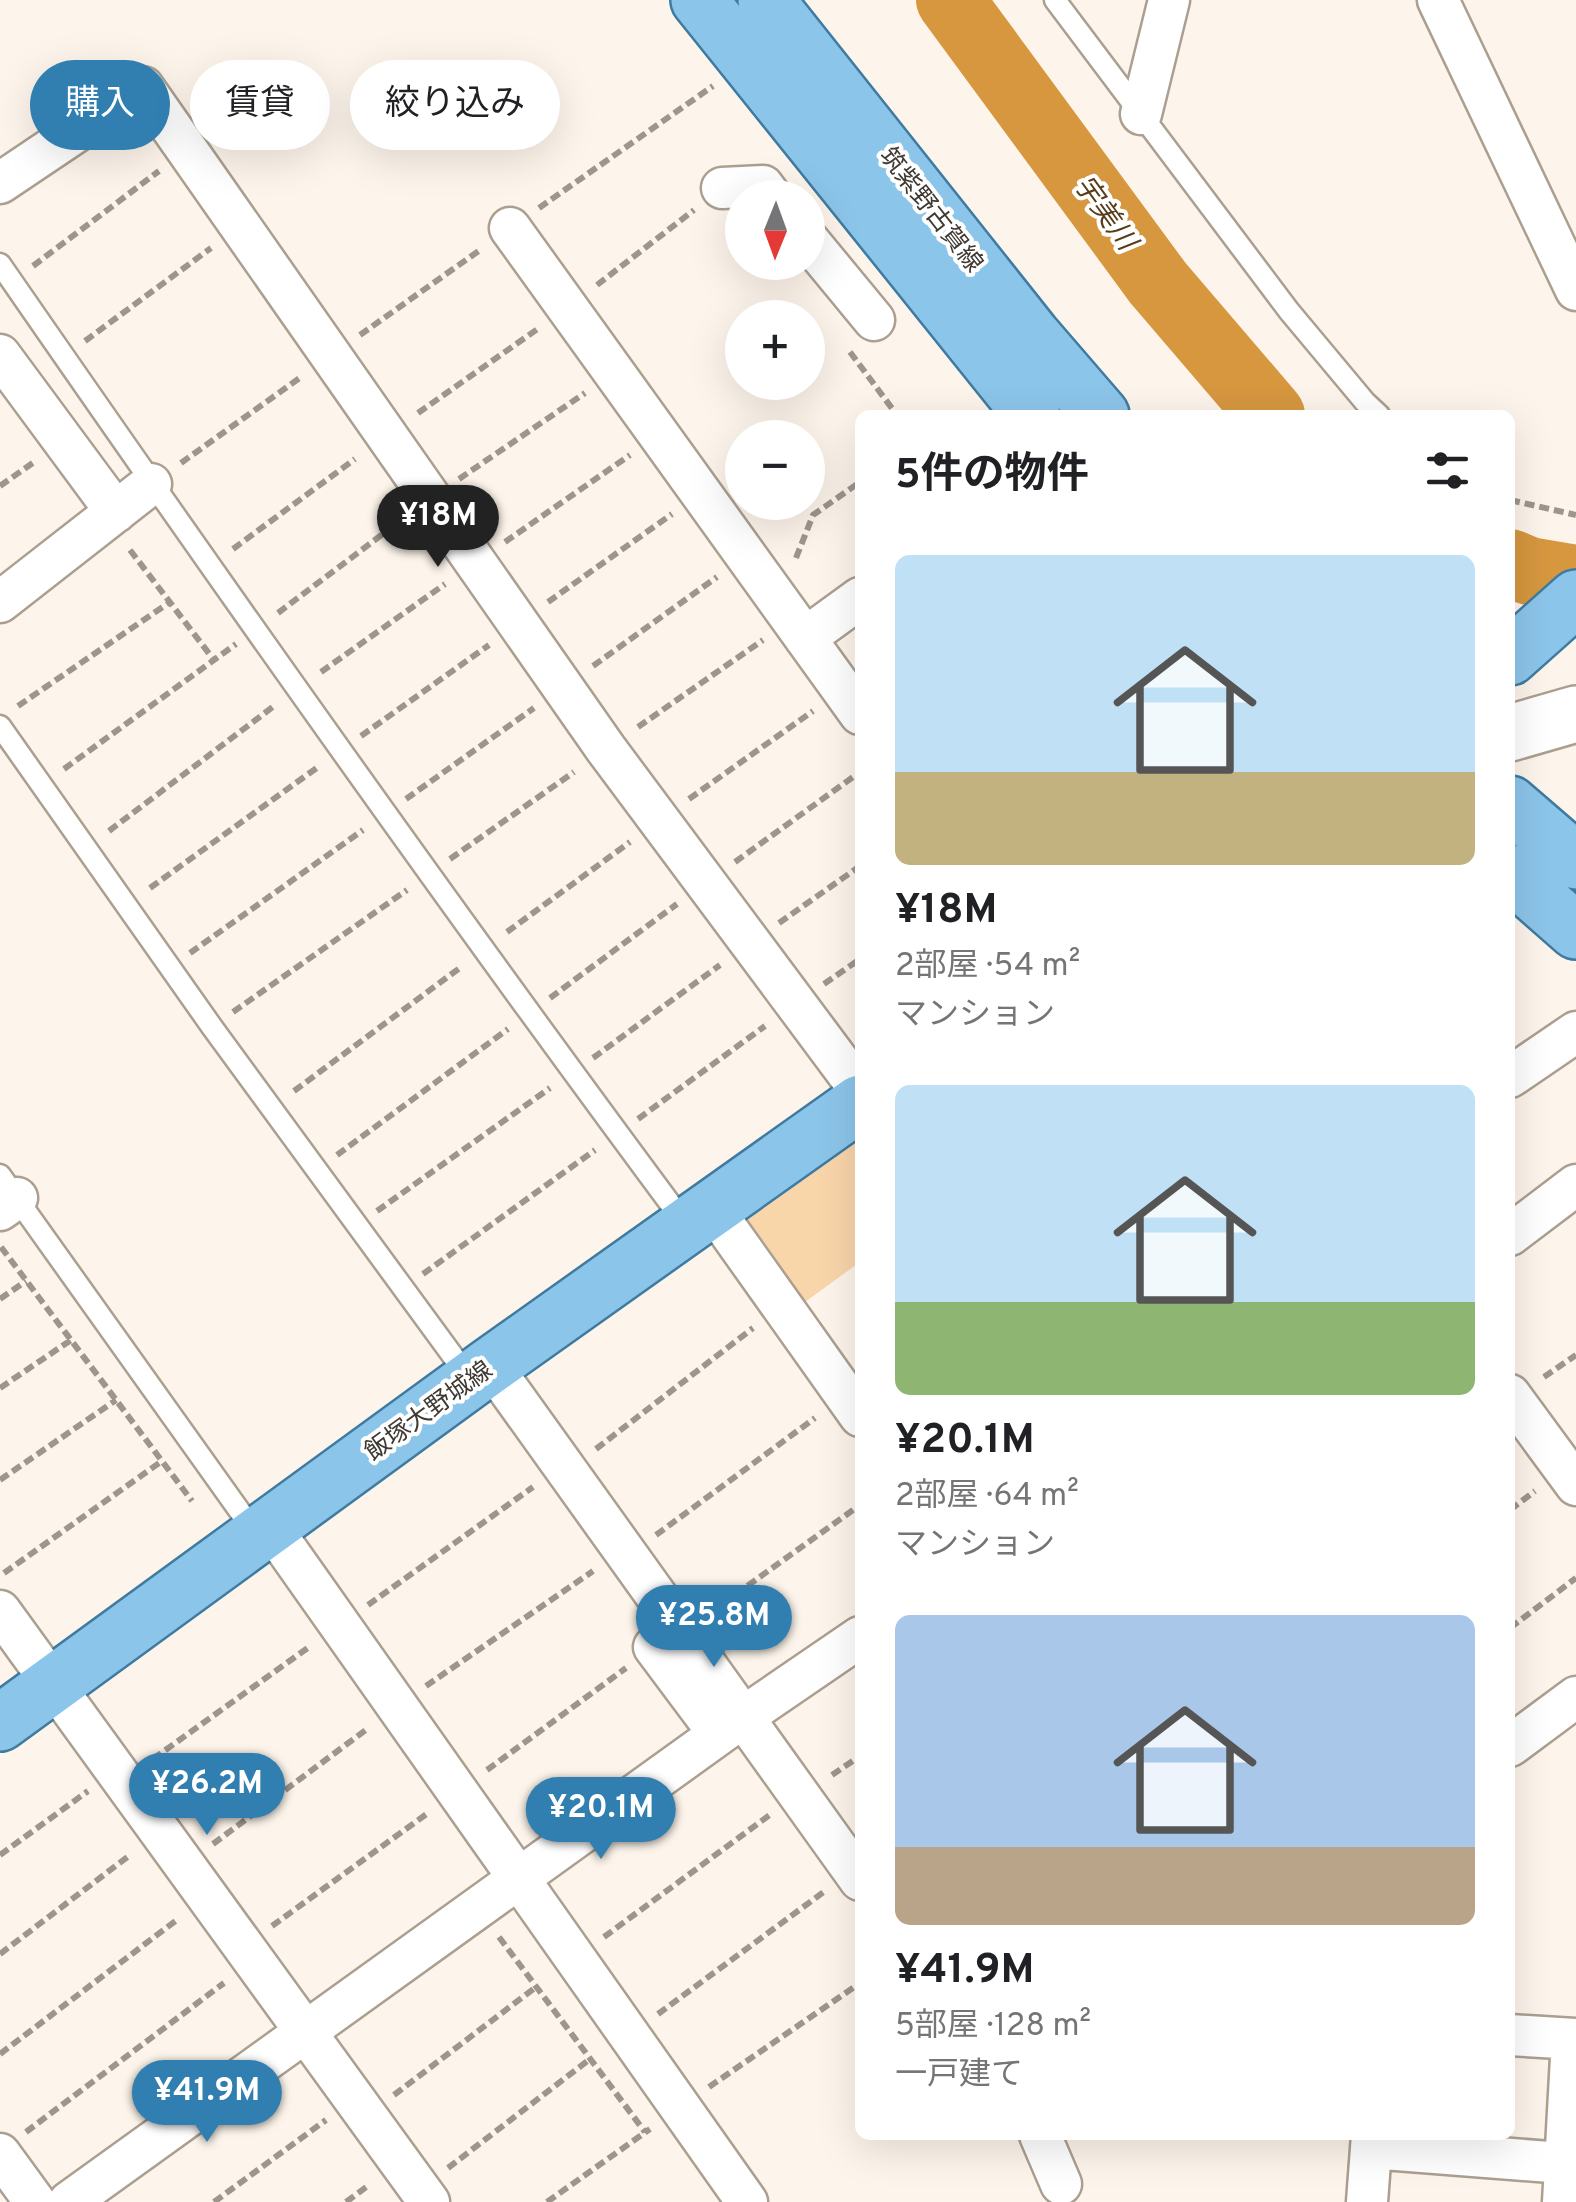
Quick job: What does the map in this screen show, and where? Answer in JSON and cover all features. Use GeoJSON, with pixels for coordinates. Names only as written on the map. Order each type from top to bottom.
{"type":"FeatureCollection","features":[{"type":"Feature","properties":{"kind":"main road","name":"筑紫野古賀線"},"geometry":{"type":"LineString","coordinates":[[698,0],[1028,410]]}},
{"type":"Feature","properties":{"kind":"main road","name":"筑紫野古賀線"},"geometry":{"type":"LineString","coordinates":[[766,0],[1032,335],[1097,410]]}},
{"type":"Feature","properties":{"kind":"main road"},"geometry":{"type":"LineString","coordinates":[[1515,650],[1576,598]]}},
{"type":"Feature","properties":{"kind":"main road"},"geometry":{"type":"LineString","coordinates":[[1515,808],[1576,861]]}},
{"type":"Feature","properties":{"kind":"main road"},"geometry":{"type":"LineString","coordinates":[[1515,877],[1576,931]]}},
{"type":"Feature","properties":{"kind":"main road","name":"飯塚大野城線"},"geometry":{"type":"LineString","coordinates":[[0,1723],[480,1372],[855,1107]]}},
{"type":"Feature","properties":{"kind":"street"},"geometry":{"type":"LineString","coordinates":[[1141,114],[1170,0]]}},
{"type":"Feature","properties":{"kind":"street"},"geometry":{"type":"LineString","coordinates":[[1438,0],[1576,290]]}},
{"type":"Feature","properties":{"kind":"street"},"geometry":{"type":"LineString","coordinates":[[0,184],[142,87],[606,749],[855,1083]]}},
{"type":"Feature","properties":{"kind":"street"},"geometry":{"type":"LineString","coordinates":[[510,228],[851,702]]}},
{"type":"Feature","properties":{"kind":"street"},"geometry":{"type":"LineString","coordinates":[[825,261],[867,312],[911,262]]}},
{"type":"Feature","properties":{"kind":"street"},"geometry":{"type":"LineString","coordinates":[[0,355],[111,515]]}},
{"type":"Feature","properties":{"kind":"street"},"geometry":{"type":"LineString","coordinates":[[0,602],[151,484]]}},
{"type":"Feature","properties":{"kind":"street"},"geometry":{"type":"LineString","coordinates":[[792,619],[855,600]]}},
{"type":"Feature","properties":{"kind":"street"},"geometry":{"type":"LineString","coordinates":[[1515,732],[1576,714]]}},
{"type":"Feature","properties":{"kind":"street"},"geometry":{"type":"LineString","coordinates":[[1515,1073],[1576,1032]]}},
{"type":"Feature","properties":{"kind":"street"},"geometry":{"type":"LineString","coordinates":[[1515,1231],[1576,1185]]}},
{"type":"Feature","properties":{"kind":"street"},"geometry":{"type":"LineString","coordinates":[[700,1218],[782,1306],[853,1405]]}},
{"type":"Feature","properties":{"kind":"street"},"geometry":{"type":"LineString","coordinates":[[480,1372],[845,1884]]}},
{"type":"Feature","properties":{"kind":"street"},"geometry":{"type":"LineString","coordinates":[[1515,1402],[1576,1485]]}},
{"type":"Feature","properties":{"kind":"street"},"geometry":{"type":"LineString","coordinates":[[264,1530],[340,1625],[747,2202]]}},
{"type":"Feature","properties":{"kind":"street"},"geometry":{"type":"LineString","coordinates":[[0,1611],[424,2196]]}},
{"type":"Feature","properties":{"kind":"street"},"geometry":{"type":"LineString","coordinates":[[69,2202],[855,1640]]}},
{"type":"Feature","properties":{"kind":"street"},"geometry":{"type":"LineString","coordinates":[[1515,1742],[1576,1697]]}},
{"type":"Feature","properties":{"kind":"street"},"geometry":{"type":"LineString","coordinates":[[1367,2202],[1371,2142],[1568,2177],[1574,2039],[1515,2035]]}},
{"type":"Feature","properties":{"kind":"street"},"geometry":{"type":"LineString","coordinates":[[1042,2140],[1061,2184]]}},
{"type":"Feature","properties":{"kind":"street"},"geometry":{"type":"LineString","coordinates":[[8,2147],[35,2202]]}},
{"type":"Feature","properties":{"kind":"lane"},"geometry":{"type":"LineString","coordinates":[[1055,0],[1289,310],[1374,410]]}},
{"type":"Feature","properties":{"kind":"lane"},"geometry":{"type":"LineString","coordinates":[[6,273],[428,874],[700,1218]]}},
{"type":"Feature","properties":{"kind":"lane"},"geometry":{"type":"LineString","coordinates":[[0,726],[212,1027],[480,1372]]}},
{"type":"Feature","properties":{"kind":"lane"},"geometry":{"type":"LineString","coordinates":[[6,1194],[264,1530]]}},
{"type":"Feature","properties":{"kind":"path"},"geometry":{"type":"LineString","coordinates":[[6,273],[187,150]]}},
{"type":"Feature","properties":{"kind":"path"},"geometry":{"type":"LineString","coordinates":[[568,307],[722,188]]}},
{"type":"Feature","properties":{"kind":"path"},"geometry":{"type":"LineString","coordinates":[[64,357],[240,227]]}},
{"type":"Feature","properties":{"kind":"path"},"geometry":{"type":"LineString","coordinates":[[867,312],[845,345],[893,410]]}},
{"type":"Feature","properties":{"kind":"path"},"geometry":{"type":"LineString","coordinates":[[151,484],[330,355]]}},
{"type":"Feature","properties":{"kind":"path"},"geometry":{"type":"LineString","coordinates":[[41,785],[431,498],[614,372]]}},
{"type":"Feature","properties":{"kind":"path"},"geometry":{"type":"LineString","coordinates":[[86,848],[297,689],[660,435]]}},
{"type":"Feature","properties":{"kind":"path"},"geometry":{"type":"LineString","coordinates":[[212,1027],[792,619],[813,516],[855,486]]}},
{"type":"Feature","properties":{"kind":"path"},"geometry":{"type":"LineString","coordinates":[[127,905],[702,493]]}},
{"type":"Feature","properties":{"kind":"path"},"geometry":{"type":"LineString","coordinates":[[1515,501],[1576,515]]}},
{"type":"Feature","properties":{"kind":"path"},"geometry":{"type":"LineString","coordinates":[[111,515],[214,660]]}},
{"type":"Feature","properties":{"kind":"path"},"geometry":{"type":"LineString","coordinates":[[171,968],[747,556]]}},
{"type":"Feature","properties":{"kind":"path"},"geometry":{"type":"LineString","coordinates":[[16,708],[170,602]]}},
{"type":"Feature","properties":{"kind":"path"},"geometry":{"type":"LineString","coordinates":[[659,820],[851,702]]}},
{"type":"Feature","properties":{"kind":"path"},"geometry":{"type":"LineString","coordinates":[[706,883],[855,776]]}},
{"type":"Feature","properties":{"kind":"path"},"geometry":{"type":"LineString","coordinates":[[751,944],[855,870]]}},
{"type":"Feature","properties":{"kind":"path"},"geometry":{"type":"LineString","coordinates":[[0,1246],[196,1506]]}},
{"type":"Feature","properties":{"kind":"path"},"geometry":{"type":"LineString","coordinates":[[0,1299],[26,1281]]}},
{"type":"Feature","properties":{"kind":"path"},"geometry":{"type":"LineString","coordinates":[[0,1855],[553,1477],[782,1306]]}},
{"type":"Feature","properties":{"kind":"path"},"geometry":{"type":"LineString","coordinates":[[0,1388],[71,1340]]}},
{"type":"Feature","properties":{"kind":"path"},"geometry":{"type":"LineString","coordinates":[[0,1480],[116,1400]]}},
{"type":"Feature","properties":{"kind":"path"},"geometry":{"type":"LineString","coordinates":[[0,2054],[398,1706],[853,1405]]}},
{"type":"Feature","properties":{"kind":"path"},"geometry":{"type":"LineString","coordinates":[[0,1576],[162,1461]]}},
{"type":"Feature","properties":{"kind":"path"},"geometry":{"type":"LineString","coordinates":[[8,2147],[458,1791],[855,1509]]}},
{"type":"Feature","properties":{"kind":"path"},"geometry":{"type":"LineString","coordinates":[[1515,1624],[1576,1578]]}},
{"type":"Feature","properties":{"kind":"path"},"geometry":{"type":"LineString","coordinates":[[576,1958],[776,1811]]}},
{"type":"Feature","properties":{"kind":"path"},"geometry":{"type":"LineString","coordinates":[[0,1954],[160,1832]]}},
{"type":"Feature","properties":{"kind":"path"},"geometry":{"type":"LineString","coordinates":[[630,2035],[845,1884]]}},
{"type":"Feature","properties":{"kind":"path"},"geometry":{"type":"LineString","coordinates":[[477,1908],[645,2132]]}},
{"type":"Feature","properties":{"kind":"path"},"geometry":{"type":"LineString","coordinates":[[214,2202],[536,1987]]}},
{"type":"Feature","properties":{"kind":"path"},"geometry":{"type":"LineString","coordinates":[[424,2196],[590,2060]]}},
{"type":"Feature","properties":{"kind":"shaded area"},"geometry":{"type":"Polygon","coordinates":[[[855,1138],[855,1266],[805,1302],[746,1217],[855,1138]]]}},
{"type":"Feature","properties":{"kind":"waterway","name":"宇美川"},"geometry":{"type":"LineString","coordinates":[[950,0],[1158,283],[1267,410]]}},
{"type":"Feature","properties":{"kind":"waterway","name":"宇美川"},"geometry":{"type":"LineString","coordinates":[[1515,565],[1576,579]]}}]}
